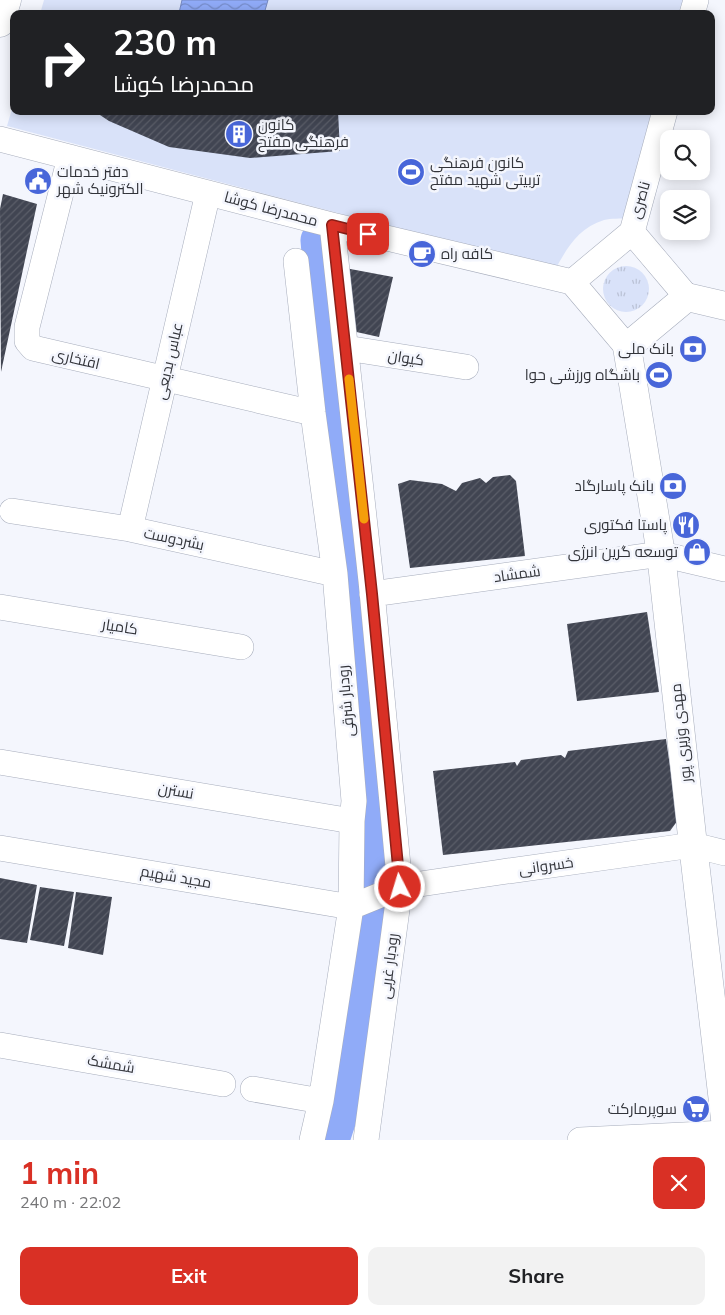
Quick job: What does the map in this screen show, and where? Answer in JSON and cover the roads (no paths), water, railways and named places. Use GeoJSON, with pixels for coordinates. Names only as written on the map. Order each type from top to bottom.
{"type":"FeatureCollection","features":[{"type":"Feature","properties":{"kind":"main road"},"geometry":{"type":"LineString","coordinates":[[0,22],[6,0]]}},
{"type":"Feature","properties":{"kind":"main road"},"geometry":{"type":"LineString","coordinates":[[626,347],[687,297],[725,306]]}},
{"type":"Feature","properties":{"kind":"main road","name":"مهدی وزیری پور"},"geometry":{"type":"LineString","coordinates":[[626,347],[661,554],[725,1119]]}},
{"type":"Feature","properties":{"kind":"street","name":"ناصری"},"geometry":{"type":"LineString","coordinates":[[632,232],[664,115]]}},
{"type":"Feature","properties":{"kind":"street","name":"محمدرضا کوشا"},"geometry":{"type":"LineString","coordinates":[[0,139],[332,225],[572,282]]}},
{"type":"Feature","properties":{"kind":"street","name":"افتخاری"},"geometry":{"type":"LineString","coordinates":[[70,157],[27,327],[27,341],[33,348],[313,413]]}},
{"type":"Feature","properties":{"kind":"street","name":"عباس بدیعی"},"geometry":{"type":"LineString","coordinates":[[130,529],[208,193]]}},
{"type":"Feature","properties":{"kind":"street","name":"رودبار غربی"},"geometry":{"type":"LineString","coordinates":[[332,225],[372,594],[400,887],[366,1140]]}},
{"type":"Feature","properties":{"kind":"street"},"geometry":{"type":"LineString","coordinates":[[626,347],[572,282],[632,232],[687,297]]}},
{"type":"Feature","properties":{"kind":"street","name":"رودبار شرقی"},"geometry":{"type":"LineString","coordinates":[[296,261],[313,413],[335,574],[354,800],[351,907],[321,1101],[312,1140]]}},
{"type":"Feature","properties":{"kind":"street","name":"کیوان"},"geometry":{"type":"LineString","coordinates":[[346,348],[466,367]]}},
{"type":"Feature","properties":{"kind":"street","name":"بشردوست"},"geometry":{"type":"LineString","coordinates":[[12,511],[130,529],[335,574]]}},
{"type":"Feature","properties":{"kind":"street"},"geometry":{"type":"LineString","coordinates":[[661,554],[725,570]]}},
{"type":"Feature","properties":{"kind":"street","name":"شمشاد"},"geometry":{"type":"LineString","coordinates":[[372,594],[661,554]]}},
{"type":"Feature","properties":{"kind":"street","name":"کامیار"},"geometry":{"type":"LineString","coordinates":[[0,607],[241,647]]}},
{"type":"Feature","properties":{"kind":"street","name":"نسترن"},"geometry":{"type":"LineString","coordinates":[[0,762],[352,821]]}},
{"type":"Feature","properties":{"kind":"street"},"geometry":{"type":"LineString","coordinates":[[693,845],[725,853]]}},
{"type":"Feature","properties":{"kind":"street","name":"خسروانی"},"geometry":{"type":"LineString","coordinates":[[351,907],[400,887],[693,845]]}},
{"type":"Feature","properties":{"kind":"street","name":"مجید شهیم"},"geometry":{"type":"LineString","coordinates":[[0,848],[351,907]]}},
{"type":"Feature","properties":{"kind":"street","name":"شمشک"},"geometry":{"type":"LineString","coordinates":[[0,1045],[223,1084]]}},
{"type":"Feature","properties":{"kind":"street"},"geometry":{"type":"LineString","coordinates":[[253,1089],[321,1101]]}},
{"type":"Feature","properties":{"kind":"street"},"geometry":{"type":"LineString","coordinates":[[580,1140],[725,1132]]}},
{"type":"Feature","properties":{"kind":"water"},"geometry":{"type":"Polygon","coordinates":[[[182,0],[268,0],[265,10],[180,10],[182,0]]]}},
{"type":"Feature","properties":{"kind":"waterway"},"geometry":{"type":"LineString","coordinates":[[318,240],[339,500],[369,750],[375,932],[342,1110],[332,1140]]}},
{"type":"Feature","properties":{"kind":"place","name":"کانون فرهنگی مفتح"},"geometry":{"type":"Point","coordinates":[239,134]}},
{"type":"Feature","properties":{"kind":"place","name":"کانون فرهنگی تربیتی شهید مفتح"},"geometry":{"type":"Point","coordinates":[411,172]}},
{"type":"Feature","properties":{"kind":"place","name":"دفتر خدمات الکترونیک شهر"},"geometry":{"type":"Point","coordinates":[38,181]}},
{"type":"Feature","properties":{"kind":"place","name":"کافه راه"},"geometry":{"type":"Point","coordinates":[422,254]}},
{"type":"Feature","properties":{"kind":"place","name":"بانک ملی"},"geometry":{"type":"Point","coordinates":[693,349]}},
{"type":"Feature","properties":{"kind":"place","name":"باشگاه ورزشی حوا"},"geometry":{"type":"Point","coordinates":[659,375]}},
{"type":"Feature","properties":{"kind":"place","name":"بانک پاسارگاد"},"geometry":{"type":"Point","coordinates":[673,486]}},
{"type":"Feature","properties":{"kind":"place","name":"پاستا فکتورى"},"geometry":{"type":"Point","coordinates":[686,525]}},
{"type":"Feature","properties":{"kind":"place","name":"توسعه گرین انرژی"},"geometry":{"type":"Point","coordinates":[697,552]}},
{"type":"Feature","properties":{"kind":"place","name":"سوپرمارکت"},"geometry":{"type":"Point","coordinates":[696,1109]}}]}
